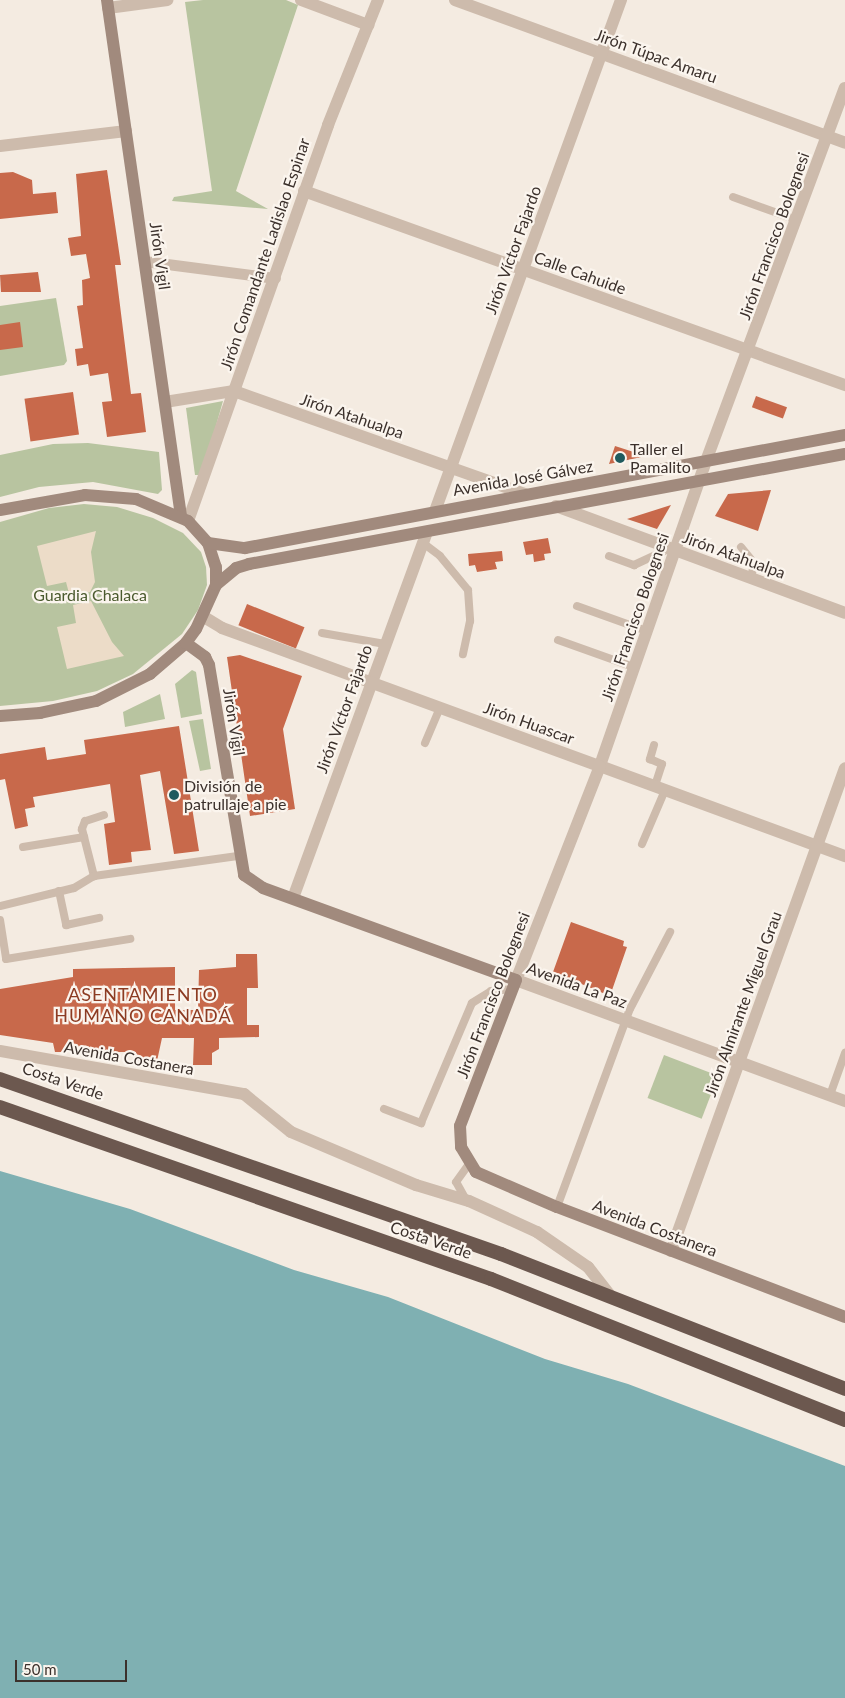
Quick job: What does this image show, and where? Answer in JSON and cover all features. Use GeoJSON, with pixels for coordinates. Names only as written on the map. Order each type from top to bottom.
{"type":"FeatureCollection","features":[{"type":"Feature","properties":{"kind":"highway","name":"Costa Verde"},"geometry":{"type":"LineString","coordinates":[[0,1079],[611,1296],[845,1389]]}},
{"type":"Feature","properties":{"kind":"highway","name":"Costa Verde"},"geometry":{"type":"LineString","coordinates":[[0,1108],[491,1279],[845,1420]]}},
{"type":"Feature","properties":{"kind":"main road","name":"Jirón Vigil"},"geometry":{"type":"LineString","coordinates":[[107,4],[165,402],[185,518]]}},
{"type":"Feature","properties":{"kind":"main road","name":"Avenida José Gálvez"},"geometry":{"type":"LineString","coordinates":[[208,543],[245,548],[845,435]]}},
{"type":"Feature","properties":{"kind":"main road","name":"Avenida José Gálvez"},"geometry":{"type":"LineString","coordinates":[[216,585],[236,568],[249,564],[425,537],[556,506],[845,454]]}},
{"type":"Feature","properties":{"kind":"main road"},"geometry":{"type":"LineString","coordinates":[[0,510],[54,498],[101,495],[136,499],[185,518],[208,543],[216,567],[216,585],[204,617],[186,643],[150,674],[110,696],[64,709],[0,716]]}},
{"type":"Feature","properties":{"kind":"main road","name":"Jirón Vigil"},"geometry":{"type":"LineString","coordinates":[[186,643],[205,657],[209,665],[238,856],[244,876]]}},
{"type":"Feature","properties":{"kind":"main road","name":"Avenida La Paz"},"geometry":{"type":"LineString","coordinates":[[244,876],[250,882],[515,984]]}},
{"type":"Feature","properties":{"kind":"main road","name":"Jirón Francisco Bolognesi"},"geometry":{"type":"LineString","coordinates":[[467,1160],[459,1138],[463,1114],[515,984]]}},
{"type":"Feature","properties":{"kind":"main road","name":"Avenida Costanera"},"geometry":{"type":"LineString","coordinates":[[467,1160],[492,1181],[845,1317]]}},
{"type":"Feature","properties":{"kind":"street"},"geometry":{"type":"LineString","coordinates":[[107,4],[168,0]]}},
{"type":"Feature","properties":{"kind":"street"},"geometry":{"type":"LineString","coordinates":[[301,0],[368,25]]}},
{"type":"Feature","properties":{"kind":"street","name":"Jirón Comandante Ladislao Espinar"},"geometry":{"type":"LineString","coordinates":[[185,518],[234,391],[304,191],[378,0]]}},
{"type":"Feature","properties":{"kind":"street","name":"Jirón Túpac Amaru"},"geometry":{"type":"LineString","coordinates":[[455,0],[845,143]]}},
{"type":"Feature","properties":{"kind":"street","name":"Jirón Víctor Fajardo"},"geometry":{"type":"LineString","coordinates":[[435,511],[621,0]]}},
{"type":"Feature","properties":{"kind":"street","name":"Jirón Francisco Bolognesi"},"geometry":{"type":"LineString","coordinates":[[515,984],[600,766],[647,632],[672,549],[749,352],[845,88]]}},
{"type":"Feature","properties":{"kind":"street"},"geometry":{"type":"LineString","coordinates":[[0,146],[126,131]]}},
{"type":"Feature","properties":{"kind":"street","name":"Calle Cahuide"},"geometry":{"type":"LineString","coordinates":[[304,191],[845,385]]}},
{"type":"Feature","properties":{"kind":"street"},"geometry":{"type":"LineString","coordinates":[[144,261],[275,278]]}},
{"type":"Feature","properties":{"kind":"street","name":"Jirón Atahualpa"},"geometry":{"type":"LineString","coordinates":[[165,402],[234,391],[525,494]]}},
{"type":"Feature","properties":{"kind":"street","name":"Jirón Atahualpa"},"geometry":{"type":"LineString","coordinates":[[556,506],[845,613]]}},
{"type":"Feature","properties":{"kind":"street","name":"Jirón Víctor Fajardo"},"geometry":{"type":"LineString","coordinates":[[293,898],[370,682],[425,537]]}},
{"type":"Feature","properties":{"kind":"street","name":"Jirón Huascar"},"geometry":{"type":"LineString","coordinates":[[204,617],[222,628],[845,856]]}},
{"type":"Feature","properties":{"kind":"street","name":"Jirón Almirante Miguel Grau"},"geometry":{"type":"LineString","coordinates":[[671,1251],[845,768]]}},
{"type":"Feature","properties":{"kind":"street","name":"Avenida La Paz"},"geometry":{"type":"LineString","coordinates":[[515,984],[626,1020],[845,1101]]}},
{"type":"Feature","properties":{"kind":"street","name":"Avenida Costanera"},"geometry":{"type":"LineString","coordinates":[[0,1051],[252,1098],[276,1124],[291,1132],[416,1185],[469,1201]]}},
{"type":"Feature","properties":{"kind":"street"},"geometry":{"type":"LineString","coordinates":[[469,1201],[536,1232],[571,1253],[611,1296]]}},
{"type":"Feature","properties":{"kind":"lane"},"geometry":{"type":"LineString","coordinates":[[734,197],[797,220]]}},
{"type":"Feature","properties":{"kind":"lane"},"geometry":{"type":"LineString","coordinates":[[425,537],[468,590],[470,621],[462,654]]}},
{"type":"Feature","properties":{"kind":"lane"},"geometry":{"type":"LineString","coordinates":[[741,547],[754,563],[751,578]]}},
{"type":"Feature","properties":{"kind":"lane"},"geometry":{"type":"LineString","coordinates":[[609,556],[634,565],[672,549]]}},
{"type":"Feature","properties":{"kind":"lane"},"geometry":{"type":"LineString","coordinates":[[577,606],[647,632]]}},
{"type":"Feature","properties":{"kind":"lane"},"geometry":{"type":"LineString","coordinates":[[322,633],[385,644]]}},
{"type":"Feature","properties":{"kind":"lane"},"geometry":{"type":"LineString","coordinates":[[558,640],[634,667]]}},
{"type":"Feature","properties":{"kind":"lane"},"geometry":{"type":"LineString","coordinates":[[425,743],[440,708]]}},
{"type":"Feature","properties":{"kind":"lane"},"geometry":{"type":"LineString","coordinates":[[642,844],[660,788],[662,764],[650,759],[654,745]]}},
{"type":"Feature","properties":{"kind":"lane"},"geometry":{"type":"LineString","coordinates":[[94,876],[84,837],[85,821],[104,815]]}},
{"type":"Feature","properties":{"kind":"lane"},"geometry":{"type":"LineString","coordinates":[[23,846],[84,837]]}},
{"type":"Feature","properties":{"kind":"lane"},"geometry":{"type":"LineString","coordinates":[[0,906],[74,888],[94,876],[238,856]]}},
{"type":"Feature","properties":{"kind":"lane"},"geometry":{"type":"LineString","coordinates":[[59,891],[66,925],[100,918]]}},
{"type":"Feature","properties":{"kind":"lane"},"geometry":{"type":"LineString","coordinates":[[0,920],[6,959],[130,939]]}},
{"type":"Feature","properties":{"kind":"lane"},"geometry":{"type":"LineString","coordinates":[[557,1207],[626,1020],[646,973],[670,932]]}},
{"type":"Feature","properties":{"kind":"lane"},"geometry":{"type":"LineString","coordinates":[[384,1109],[421,1122],[472,1003],[491,991],[515,984]]}},
{"type":"Feature","properties":{"kind":"lane"},"geometry":{"type":"LineString","coordinates":[[830,1095],[845,1053]]}},
{"type":"Feature","properties":{"kind":"lane"},"geometry":{"type":"LineString","coordinates":[[467,1160],[456,1182],[457,1189],[469,1201]]}},
{"type":"Feature","properties":{"kind":"green space"},"geometry":{"type":"Polygon","coordinates":[[[203,0],[286,0],[298,5],[236,191],[268,209],[172,201],[174,197],[212,191],[185,2],[203,0]]]}},
{"type":"Feature","properties":{"kind":"green space"},"geometry":{"type":"Polygon","coordinates":[[[56,298],[67,361],[64,365],[0,376],[0,306],[56,298]]]}},
{"type":"Feature","properties":{"kind":"green space"},"geometry":{"type":"Polygon","coordinates":[[[223,401],[202,475],[195,475],[186,408],[223,401]]]}},
{"type":"Feature","properties":{"kind":"green space"},"geometry":{"type":"Polygon","coordinates":[[[88,443],[159,452],[162,490],[158,494],[93,482],[39,487],[0,497],[0,455],[53,444],[88,443]]]}},
{"type":"Feature","properties":{"kind":"green space","name":"Guardia Chalaca"},"geometry":{"type":"Polygon","coordinates":[[[84,504],[117,507],[153,518],[183,533],[201,552],[206,567],[207,585],[198,610],[182,634],[133,674],[97,691],[53,701],[0,706],[0,522],[49,508],[84,504]]]}},
{"type":"Feature","properties":{"kind":"green space"},"geometry":{"type":"Polygon","coordinates":[[[192,670],[196,672],[202,714],[181,718],[175,684],[192,670]]]}},
{"type":"Feature","properties":{"kind":"green space"},"geometry":{"type":"Polygon","coordinates":[[[160,694],[165,719],[125,727],[123,712],[160,694]]]}},
{"type":"Feature","properties":{"kind":"green space"},"geometry":{"type":"Polygon","coordinates":[[[203,719],[211,769],[200,771],[189,721],[203,719]]]}},
{"type":"Feature","properties":{"kind":"green space"},"geometry":{"type":"Polygon","coordinates":[[[664,1055],[718,1076],[702,1119],[648,1098],[664,1055]]]}},
{"type":"Feature","properties":{"kind":"shaded area"},"geometry":{"type":"Polygon","coordinates":[[[96,531],[91,552],[95,582],[90,592],[70,597],[66,582],[47,586],[37,546],[96,531]]]}},
{"type":"Feature","properties":{"kind":"shaded area"},"geometry":{"type":"Polygon","coordinates":[[[91,601],[112,642],[124,656],[67,669],[57,627],[76,623],[73,605],[91,601]]]}},
{"type":"Feature","properties":{"kind":"water"},"geometry":{"type":"Polygon","coordinates":[[[0,1171],[130,1209],[294,1270],[388,1297],[545,1359],[628,1384],[845,1466],[845,1698],[0,1698],[0,1171]]]}},
{"type":"Feature","properties":{"kind":"building"},"geometry":{"type":"Polygon","coordinates":[[[107,170],[121,265],[115,265],[131,394],[141,393],[146,432],[107,437],[102,402],[112,401],[108,373],[90,376],[88,364],[77,366],[75,349],[83,348],[77,306],[83,305],[82,280],[90,278],[86,254],[71,256],[68,238],[81,236],[76,174],[107,170]]]}},
{"type":"Feature","properties":{"kind":"building"},"geometry":{"type":"Polygon","coordinates":[[[13,172],[32,180],[33,194],[56,192],[58,213],[0,219],[0,173],[13,172]]]}},
{"type":"Feature","properties":{"kind":"building"},"geometry":{"type":"Polygon","coordinates":[[[38,272],[41,292],[1,292],[0,275],[38,272]]]}},
{"type":"Feature","properties":{"kind":"building"},"geometry":{"type":"Polygon","coordinates":[[[20,322],[23,347],[0,350],[0,325],[20,322]]]}},
{"type":"Feature","properties":{"kind":"building"},"geometry":{"type":"Polygon","coordinates":[[[73,392],[79,435],[30,441],[24,399],[73,392]]]}},
{"type":"Feature","properties":{"kind":"building"},"geometry":{"type":"Polygon","coordinates":[[[756,396],[787,407],[783,419],[752,407],[756,396]]]}},
{"type":"Feature","properties":{"kind":"building"},"geometry":{"type":"Polygon","coordinates":[[[615,446],[646,456],[609,464],[615,446]]]}},
{"type":"Feature","properties":{"kind":"building"},"geometry":{"type":"Polygon","coordinates":[[[771,490],[758,531],[715,516],[728,494],[771,490]]]}},
{"type":"Feature","properties":{"kind":"building"},"geometry":{"type":"Polygon","coordinates":[[[671,505],[657,529],[627,519],[671,505]]]}},
{"type":"Feature","properties":{"kind":"building"},"geometry":{"type":"Polygon","coordinates":[[[548,538],[551,553],[544,554],[545,560],[534,562],[533,554],[526,555],[523,542],[548,538]]]}},
{"type":"Feature","properties":{"kind":"building"},"geometry":{"type":"Polygon","coordinates":[[[502,551],[503,561],[495,562],[497,569],[477,572],[475,565],[469,566],[468,554],[502,551]]]}},
{"type":"Feature","properties":{"kind":"building"},"geometry":{"type":"Polygon","coordinates":[[[247,604],[304,627],[296,649],[238,625],[247,604]]]}},
{"type":"Feature","properties":{"kind":"building"},"geometry":{"type":"Polygon","coordinates":[[[240,655],[302,676],[283,729],[295,809],[250,816],[227,657],[240,655]]]}},
{"type":"Feature","properties":{"kind":"building","name":"División de patrullaje a pie"},"geometry":{"type":"Polygon","coordinates":[[[179,726],[199,851],[174,854],[160,771],[140,775],[151,850],[131,852],[132,862],[109,865],[104,824],[115,822],[110,784],[33,797],[35,807],[25,809],[28,826],[15,829],[5,779],[0,780],[0,754],[45,747],[47,760],[86,754],[84,740],[179,726]]]}},
{"type":"Feature","properties":{"kind":"building"},"geometry":{"type":"Polygon","coordinates":[[[571,922],[624,941],[623,946],[627,947],[610,996],[553,972],[571,922]]]}},
{"type":"Feature","properties":{"kind":"building"},"geometry":{"type":"Polygon","coordinates":[[[236,954],[257,954],[258,988],[247,988],[247,1025],[259,1025],[259,1037],[219,1038],[219,1049],[212,1053],[212,1065],[193,1065],[194,1038],[162,1038],[157,1061],[136,1061],[136,1052],[55,1052],[53,1043],[0,1035],[0,989],[73,977],[73,969],[175,967],[175,1010],[198,1010],[199,970],[236,967],[236,954]]]}},
{"type":"Feature","properties":{"kind":"place","name":"Taller el Pamalito"},"geometry":{"type":"Point","coordinates":[620,458]}},
{"type":"Feature","properties":{"kind":"place","name":"División de patrullaje a pie"},"geometry":{"type":"Point","coordinates":[174,795]}},
{"type":"Feature","properties":{"kind":"district","name":"ASENTAMIENTO HUMANO CANADÁ"},"geometry":{"type":"Point","coordinates":[143,1005]}}]}
